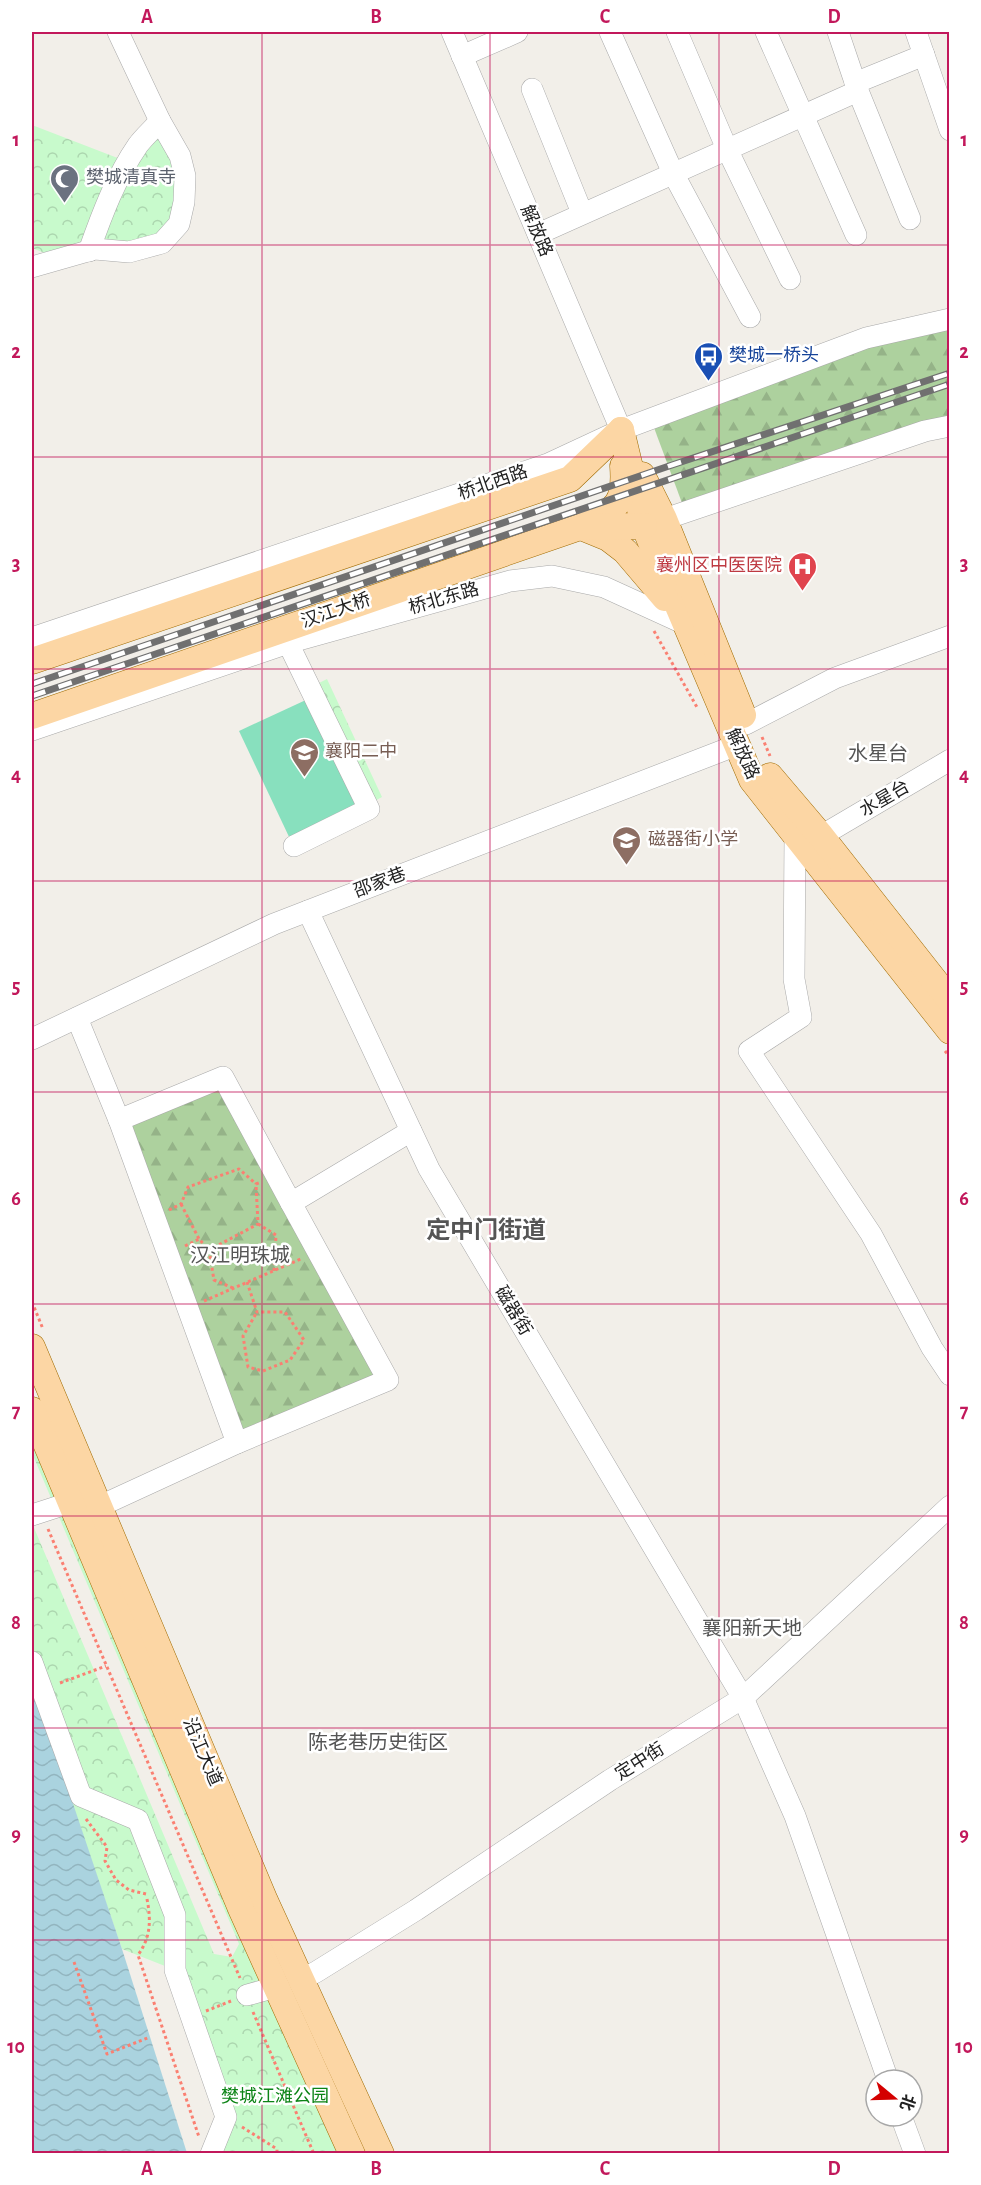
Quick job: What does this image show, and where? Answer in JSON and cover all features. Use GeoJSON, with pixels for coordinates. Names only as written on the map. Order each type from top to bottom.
{"type":"FeatureCollection","features":[{"type":"Feature","properties":{"kind":"main road"},"geometry":{"type":"LineString","coordinates":[[32,661],[570,479],[621,430]]}},
{"type":"Feature","properties":{"kind":"main road"},"geometry":{"type":"LineString","coordinates":[[580,527],[608,513],[618,503],[625,487],[621,430]]}},
{"type":"Feature","properties":{"kind":"main road","name":"解放路"},"geometry":{"type":"LineString","coordinates":[[621,430],[654,523],[685,624],[746,730],[752,780],[950,1031]]}},
{"type":"Feature","properties":{"kind":"main road","name":"解放路"},"geometry":{"type":"LineString","coordinates":[[654,523],[767,773],[821,836],[950,1000]]}},
{"type":"Feature","properties":{"kind":"main road","name":"汉江大桥"},"geometry":{"type":"LineString","coordinates":[[32,716],[580,527],[654,523]]}},
{"type":"Feature","properties":{"kind":"main road"},"geometry":{"type":"LineString","coordinates":[[580,527],[608,538],[625,551],[685,624]]}},
{"type":"Feature","properties":{"kind":"main road","name":"沿江大道"},"geometry":{"type":"LineString","coordinates":[[32,1347],[288,1983],[352,2154]]}},
{"type":"Feature","properties":{"kind":"main road","name":"沿江大道"},"geometry":{"type":"LineString","coordinates":[[32,1410],[69,1503],[237,1899],[288,1983],[381,2154]]}},
{"type":"Feature","properties":{"kind":"street"},"geometry":{"type":"LineString","coordinates":[[32,267],[95,249],[129,252],[162,243],[179,224],[184,202],[185,176],[180,156],[160,122],[118,32]]}},
{"type":"Feature","properties":{"kind":"street","name":"解放路"},"geometry":{"type":"LineString","coordinates":[[452,32],[621,430]]}},
{"type":"Feature","properties":{"kind":"street"},"geometry":{"type":"LineString","coordinates":[[462,56],[517,32]]}},
{"type":"Feature","properties":{"kind":"street"},"geometry":{"type":"LineString","coordinates":[[610,32],[673,173],[750,317]]}},
{"type":"Feature","properties":{"kind":"street"},"geometry":{"type":"LineString","coordinates":[[677,32],[727,149],[790,279]]}},
{"type":"Feature","properties":{"kind":"street"},"geometry":{"type":"LineString","coordinates":[[766,32],[856,235]]}},
{"type":"Feature","properties":{"kind":"street"},"geometry":{"type":"LineString","coordinates":[[838,32],[857,87],[910,219]]}},
{"type":"Feature","properties":{"kind":"street"},"geometry":{"type":"LineString","coordinates":[[916,32],[950,130]]}},
{"type":"Feature","properties":{"kind":"street"},"geometry":{"type":"LineString","coordinates":[[538,234],[803,116],[924,55]]}},
{"type":"Feature","properties":{"kind":"street"},"geometry":{"type":"LineString","coordinates":[[532,89],[582,213]]}},
{"type":"Feature","properties":{"kind":"street"},"geometry":{"type":"LineString","coordinates":[[89,251],[100,219],[119,178],[139,144],[160,122]]}},
{"type":"Feature","properties":{"kind":"street","name":"桥北西路"},"geometry":{"type":"LineString","coordinates":[[32,638],[548,464],[621,430],[866,338],[950,319]]}},
{"type":"Feature","properties":{"kind":"street"},"geometry":{"type":"LineString","coordinates":[[654,523],[914,435],[950,426]]}},
{"type":"Feature","properties":{"kind":"street","name":"桥北东路"},"geometry":{"type":"LineString","coordinates":[[32,730],[288,643],[510,581],[552,576],[604,587],[685,624]]}},
{"type":"Feature","properties":{"kind":"street","name":"邵家巷"},"geometry":{"type":"LineString","coordinates":[[32,1039],[274,924],[746,730],[835,678],[950,636]]}},
{"type":"Feature","properties":{"kind":"street"},"geometry":{"type":"LineString","coordinates":[[288,643],[369,809],[294,846]]}},
{"type":"Feature","properties":{"kind":"street","name":"水星台"},"geometry":{"type":"LineString","coordinates":[[821,836],[950,760]]}},
{"type":"Feature","properties":{"kind":"street"},"geometry":{"type":"LineString","coordinates":[[795,835],[794,979],[801,1017],[749,1051],[871,1234],[932,1348],[950,1375]]}},
{"type":"Feature","properties":{"kind":"street","name":"磁器街"},"geometry":{"type":"LineString","coordinates":[[308,911],[429,1169],[743,1698],[795,1816],[884,2068]]}},
{"type":"Feature","properties":{"kind":"street"},"geometry":{"type":"LineString","coordinates":[[77,1018],[118,1120],[237,1443]]}},
{"type":"Feature","properties":{"kind":"street"},"geometry":{"type":"LineString","coordinates":[[98,1507],[237,1443],[387,1380],[223,1077],[118,1120]]}},
{"type":"Feature","properties":{"kind":"street"},"geometry":{"type":"LineString","coordinates":[[291,1203],[411,1131]]}},
{"type":"Feature","properties":{"kind":"street"},"geometry":{"type":"LineString","coordinates":[[36,1513],[69,1503]]}},
{"type":"Feature","properties":{"kind":"street","name":"定中街"},"geometry":{"type":"LineString","coordinates":[[246,1995],[316,1972],[416,1910],[610,1780],[743,1698],[950,1506]]}},
{"type":"Feature","properties":{"kind":"street"},"geometry":{"type":"LineString","coordinates":[[32,1662],[81,1796],[138,1820],[155,1890],[176,1915],[175,1970],[226,2117],[206,2148]]}},
{"type":"Feature","properties":{"kind":"street"},"geometry":{"type":"LineString","coordinates":[[905,2128],[915,2154]]}},
{"type":"Feature","properties":{"kind":"path"},"geometry":{"type":"LineString","coordinates":[[746,730],[774,765]]}},
{"type":"Feature","properties":{"kind":"path"},"geometry":{"type":"LineString","coordinates":[[162,1214],[181,1204],[189,1187],[239,1169],[256,1184],[258,1224]]}},
{"type":"Feature","properties":{"kind":"path"},"geometry":{"type":"LineString","coordinates":[[256,1184],[276,1174]]}},
{"type":"Feature","properties":{"kind":"path"},"geometry":{"type":"LineString","coordinates":[[181,1204],[199,1239],[209,1251],[214,1280],[233,1288]]}},
{"type":"Feature","properties":{"kind":"path"},"geometry":{"type":"LineString","coordinates":[[209,1251],[258,1224]]}},
{"type":"Feature","properties":{"kind":"path"},"geometry":{"type":"LineString","coordinates":[[258,1224],[276,1235],[274,1271]]}},
{"type":"Feature","properties":{"kind":"path"},"geometry":{"type":"LineString","coordinates":[[177,1250],[199,1239]]}},
{"type":"Feature","properties":{"kind":"path"},"geometry":{"type":"LineString","coordinates":[[188,1308],[318,1252]]}},
{"type":"Feature","properties":{"kind":"path"},"geometry":{"type":"LineString","coordinates":[[247,1282],[256,1312],[243,1336],[248,1367],[263,1371],[290,1360],[304,1340],[285,1312],[256,1312]]}},
{"type":"Feature","properties":{"kind":"path"},"geometry":{"type":"LineString","coordinates":[[36,1513],[106,1666],[232,1957]]}},
{"type":"Feature","properties":{"kind":"path"},"geometry":{"type":"LineString","coordinates":[[42,1690],[106,1666]]}},
{"type":"Feature","properties":{"kind":"path"},"geometry":{"type":"LineString","coordinates":[[89,1799],[83,1815],[106,1847],[105,1862],[116,1880],[129,1890],[155,1890],[152,1921],[145,1946],[138,1955],[206,2148]]}},
{"type":"Feature","properties":{"kind":"path"},"geometry":{"type":"LineString","coordinates":[[74,1962],[107,2054],[150,2037]]}},
{"type":"Feature","properties":{"kind":"path"},"geometry":{"type":"LineString","coordinates":[[191,2017],[246,1995]]}},
{"type":"Feature","properties":{"kind":"path"},"geometry":{"type":"LineString","coordinates":[[263,2038],[314,2154]]}},
{"type":"Feature","properties":{"kind":"path"},"geometry":{"type":"LineString","coordinates":[[226,2117],[277,2149],[277,2154]]}},
{"type":"Feature","properties":{"kind":"green space"},"geometry":{"type":"Polygon","coordinates":[[[160,121],[185,176],[162,243],[60,259],[32,248],[32,125],[128,162],[160,121]]]}},
{"type":"Feature","properties":{"kind":"green space"},"geometry":{"type":"Polygon","coordinates":[[[949,320],[949,426],[682,503],[653,425],[668,412],[949,320]]]}},
{"type":"Feature","properties":{"kind":"green space"},"geometry":{"type":"Polygon","coordinates":[[[327,679],[382,797],[360,809],[303,691],[327,679]]]}},
{"type":"Feature","properties":{"kind":"green space"},"geometry":{"type":"Polygon","coordinates":[[[308,699],[360,809],[291,841],[239,731],[308,699]]]}},
{"type":"Feature","properties":{"kind":"green space"},"geometry":{"type":"Polygon","coordinates":[[[223,1077],[388,1380],[237,1443],[119,1120],[223,1077]]]}},
{"type":"Feature","properties":{"kind":"green space","name":"樊城江滩公园"},"geometry":{"type":"Polygon","coordinates":[[[32,1395],[264,1930],[356,2153],[211,2153],[226,2117],[175,1970],[122,1949],[74,1810],[32,1674],[32,1523],[214,1954],[232,1957],[239,1944],[32,1453],[32,1395]]]}},
{"type":"Feature","properties":{"kind":"water"},"geometry":{"type":"Polygon","coordinates":[[[32,1682],[122,1949],[187,2153],[32,2153],[32,1682]]]}},
{"type":"Feature","properties":{"kind":"railway"},"geometry":{"type":"LineString","coordinates":[[32,684],[672,465],[950,373]]}},
{"type":"Feature","properties":{"kind":"railway"},"geometry":{"type":"LineString","coordinates":[[32,696],[950,384]]}},
{"type":"Feature","properties":{"kind":"place","name":"樊城清真寺"},"geometry":{"type":"Point","coordinates":[65,204]}},
{"type":"Feature","properties":{"kind":"place","name":"樊城一桥头"},"geometry":{"type":"Point","coordinates":[708,382]}},
{"type":"Feature","properties":{"kind":"place","name":"襄州区中医医院"},"geometry":{"type":"Point","coordinates":[803,592]}},
{"type":"Feature","properties":{"kind":"place","name":"襄阳二中"},"geometry":{"type":"Point","coordinates":[304,778]}},
{"type":"Feature","properties":{"kind":"place","name":"磁器街小学"},"geometry":{"type":"Point","coordinates":[627,866]}},
{"type":"Feature","properties":{"kind":"district","name":"水星台"},"geometry":{"type":"Point","coordinates":[878,754]}},
{"type":"Feature","properties":{"kind":"district","name":"定中门街道"},"geometry":{"type":"Point","coordinates":[486,1231]}},
{"type":"Feature","properties":{"kind":"district","name":"汉江明珠城"},"geometry":{"type":"Point","coordinates":[240,1256]}},
{"type":"Feature","properties":{"kind":"district","name":"襄阳新天地"},"geometry":{"type":"Point","coordinates":[752,1629]}},
{"type":"Feature","properties":{"kind":"district","name":"陈老巷历史街区"},"geometry":{"type":"Point","coordinates":[378,1743]}}]}
